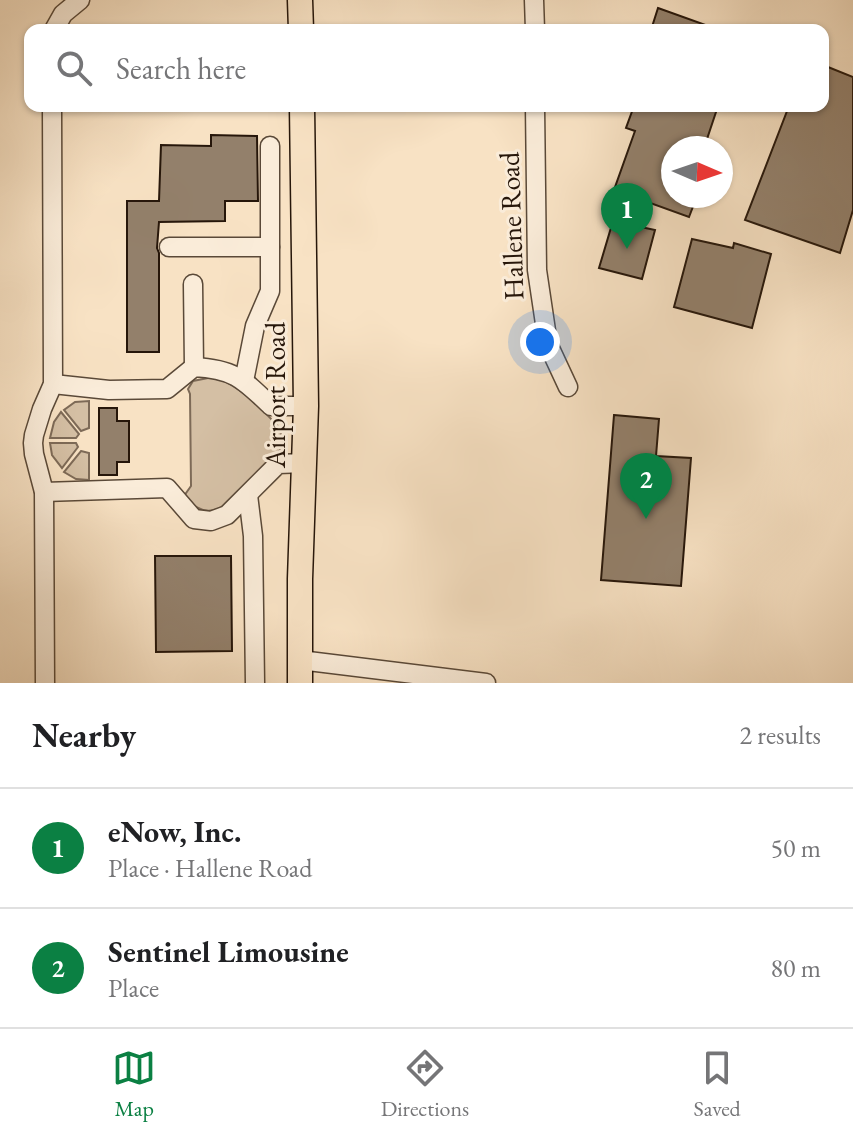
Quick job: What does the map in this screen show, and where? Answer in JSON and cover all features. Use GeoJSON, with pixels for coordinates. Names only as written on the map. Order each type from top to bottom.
{"type":"FeatureCollection","features":[{"type":"Feature","properties":{"kind":"main road"},"geometry":{"type":"LineString","coordinates":[[300,0],[301,24]]}},
{"type":"Feature","properties":{"kind":"main road","name":"Airport Road"},"geometry":{"type":"LineString","coordinates":[[300,672],[306,406],[302,112]]}},
{"type":"Feature","properties":{"kind":"street"},"geometry":{"type":"LineString","coordinates":[[57,24],[63,14],[80,0]]}},
{"type":"Feature","properties":{"kind":"street"},"geometry":{"type":"LineString","coordinates":[[534,0],[535,24]]}},
{"type":"Feature","properties":{"kind":"street"},"geometry":{"type":"LineString","coordinates":[[45,683],[44,492],[33,443],[53,384],[52,112]]}},
{"type":"Feature","properties":{"kind":"street","name":"Hallene Road"},"geometry":{"type":"LineString","coordinates":[[535,112],[537,270],[548,344],[568,387]]}},
{"type":"Feature","properties":{"kind":"street"},"geometry":{"type":"LineString","coordinates":[[244,381],[255,326],[270,291],[270,146]]}},
{"type":"Feature","properties":{"kind":"street"},"geometry":{"type":"LineString","coordinates":[[169,247],[270,247]]}},
{"type":"Feature","properties":{"kind":"street"},"geometry":{"type":"LineString","coordinates":[[193,284],[194,367]]}},
{"type":"Feature","properties":{"kind":"street"},"geometry":{"type":"LineString","coordinates":[[53,384],[109,390],[167,389],[194,367],[226,371],[244,381],[271,406],[306,406]]}},
{"type":"Feature","properties":{"kind":"street"},"geometry":{"type":"LineString","coordinates":[[44,492],[167,488],[194,519],[211,521],[227,515],[278,464],[305,463]]}},
{"type":"Feature","properties":{"kind":"street"},"geometry":{"type":"LineString","coordinates":[[248,495],[253,536],[255,683]]}},
{"type":"Feature","properties":{"kind":"street"},"geometry":{"type":"LineString","coordinates":[[300,672],[486,683]]}},
{"type":"Feature","properties":{"kind":"shaded area"},"geometry":{"type":"Polygon","coordinates":[[[213,377],[241,391],[281,429],[280,450],[235,497],[211,511],[193,505],[184,496],[191,486],[188,389],[193,381],[213,377]]]}},
{"type":"Feature","properties":{"kind":"shaded area"},"geometry":{"type":"Polygon","coordinates":[[[89,401],[89,428],[81,431],[64,410],[75,402],[89,401]]]}},
{"type":"Feature","properties":{"kind":"shaded area"},"geometry":{"type":"Polygon","coordinates":[[[61,412],[79,434],[76,438],[50,438],[54,422],[61,412]]]}},
{"type":"Feature","properties":{"kind":"shaded area"},"geometry":{"type":"Polygon","coordinates":[[[50,443],[76,443],[78,447],[62,468],[52,455],[50,443]]]}},
{"type":"Feature","properties":{"kind":"shaded area"},"geometry":{"type":"Polygon","coordinates":[[[81,451],[89,453],[89,480],[76,479],[64,472],[81,451]]]}},
{"type":"Feature","properties":{"kind":"building"},"geometry":{"type":"Polygon","coordinates":[[[658,8],[703,24],[653,24],[658,8]]]}},
{"type":"Feature","properties":{"kind":"building"},"geometry":{"type":"Polygon","coordinates":[[[829,67],[853,77],[853,210],[840,253],[745,220],[787,112],[829,112],[829,67]]]}},
{"type":"Feature","properties":{"kind":"building"},"geometry":{"type":"Polygon","coordinates":[[[632,112],[716,112],[708,136],[661,136],[661,207],[614,190],[635,131],[626,128],[632,112]]]}},
{"type":"Feature","properties":{"kind":"building"},"geometry":{"type":"Polygon","coordinates":[[[211,135],[257,136],[258,201],[225,201],[225,221],[159,222],[159,352],[127,352],[127,201],[159,201],[161,145],[211,146],[211,135]]]}},
{"type":"Feature","properties":{"kind":"building"},"geometry":{"type":"Polygon","coordinates":[[[664,208],[692,208],[689,217],[664,208]]]}},
{"type":"Feature","properties":{"kind":"building"},"geometry":{"type":"Polygon","coordinates":[[[613,221],[655,230],[642,279],[599,268],[613,221]]]}},
{"type":"Feature","properties":{"kind":"building"},"geometry":{"type":"Polygon","coordinates":[[[692,239],[733,248],[734,243],[771,254],[752,328],[674,307],[692,239]]]}},
{"type":"Feature","properties":{"kind":"building"},"geometry":{"type":"Polygon","coordinates":[[[99,408],[117,408],[117,421],[129,421],[129,462],[117,462],[117,475],[99,475],[99,408]]]}},
{"type":"Feature","properties":{"kind":"building"},"geometry":{"type":"Polygon","coordinates":[[[614,415],[659,419],[656,456],[691,458],[681,586],[601,580],[614,415]]]}},
{"type":"Feature","properties":{"kind":"building"},"geometry":{"type":"Polygon","coordinates":[[[155,556],[231,556],[232,651],[156,652],[155,556]]]}},
{"type":"Feature","properties":{"kind":"place","name":"eNow, Inc."},"geometry":{"type":"Point","coordinates":[627,249]}},
{"type":"Feature","properties":{"kind":"place","name":"Sentinel Limousine"},"geometry":{"type":"Point","coordinates":[646,519]}}]}
